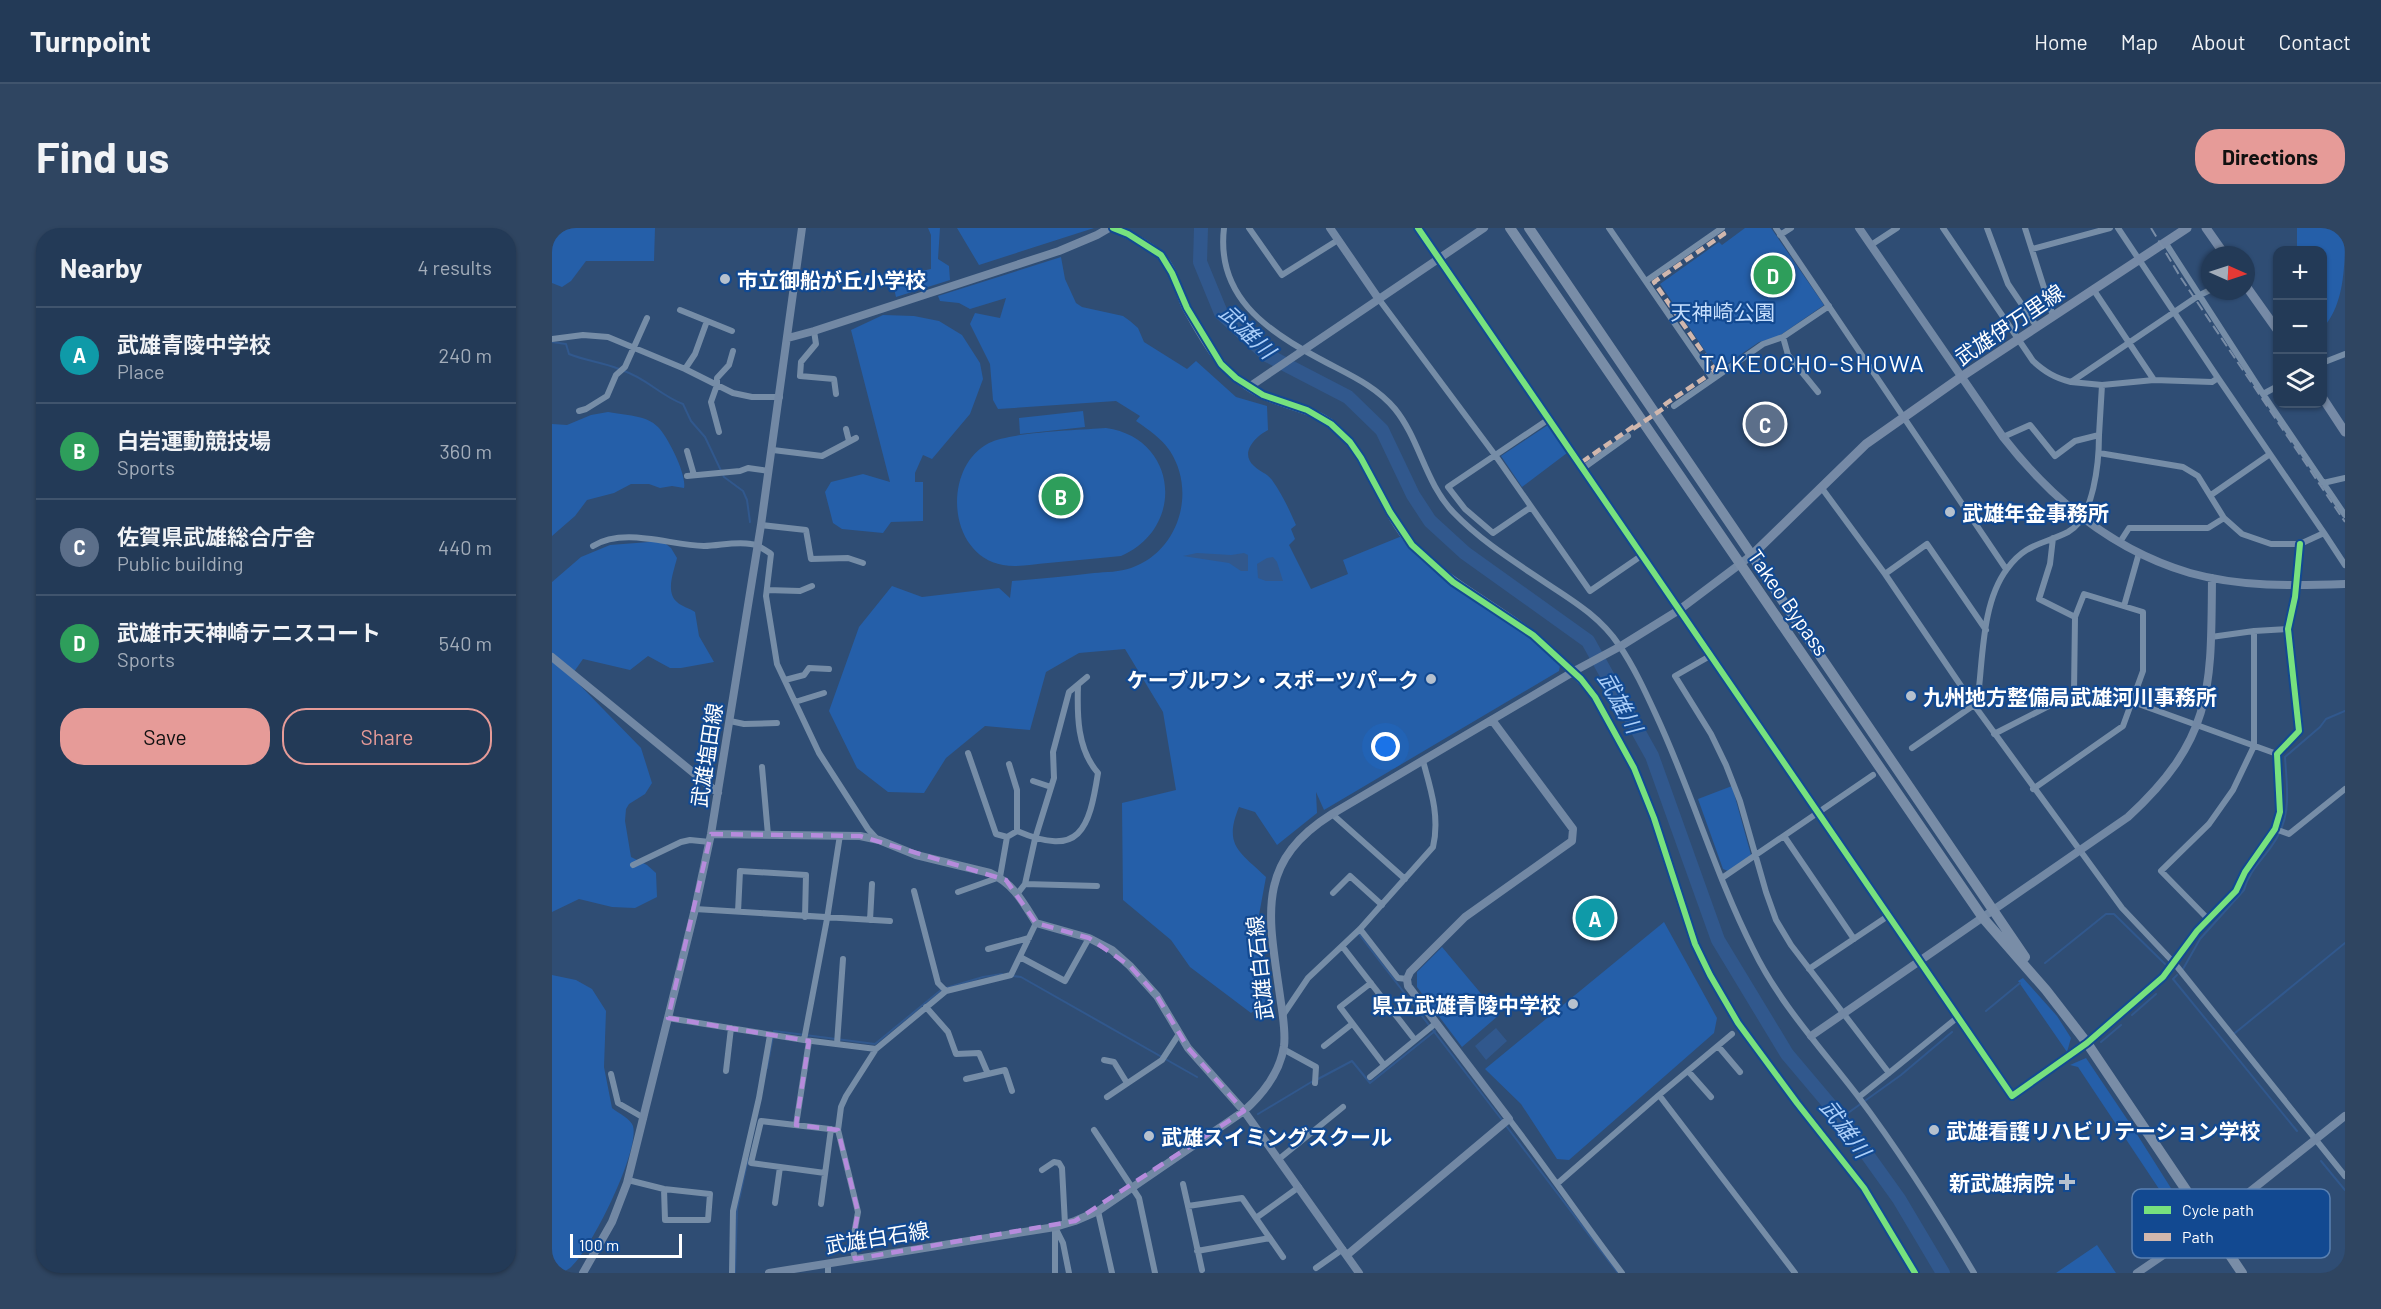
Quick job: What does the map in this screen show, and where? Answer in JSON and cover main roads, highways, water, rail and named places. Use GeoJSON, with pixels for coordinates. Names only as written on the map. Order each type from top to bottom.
{"type":"FeatureCollection","features":[{"type":"Feature","properties":{"kind":"highway","name":"Takeo Bypass"},"geometry":{"type":"LineString","coordinates":[[1510,228],[1983,918],[2046,990],[2087,1043],[2185,1189]]}},
{"type":"Feature","properties":{"kind":"highway","name":"Takeo Bypass"},"geometry":{"type":"LineString","coordinates":[[1529,228],[1994,910],[2046,990]]}},
{"type":"Feature","properties":{"kind":"highway","name":"Takeo Bypass"},"geometry":{"type":"LineString","coordinates":[[2232,1258],[2242,1273]]}},
{"type":"Feature","properties":{"kind":"main road","name":"武雄伊万里線"},"geometry":{"type":"LineString","coordinates":[[1752,555],[1866,444],[2017,340],[2187,228]]}},
{"type":"Feature","properties":{"kind":"main road"},"geometry":{"type":"LineString","coordinates":[[2206,228],[2219,246]]}},
{"type":"Feature","properties":{"kind":"main road"},"geometry":{"type":"LineString","coordinates":[[2255,299],[2273,325]]}},
{"type":"Feature","properties":{"kind":"main road"},"geometry":{"type":"LineString","coordinates":[[2327,405],[2345,432]]}},
{"type":"Feature","properties":{"kind":"waterway","name":"武雄川"},"geometry":{"type":"LineString","coordinates":[[1201,228],[1200,262],[1221,313],[1267,355],[1348,397],[1382,430],[1413,495],[1430,521],[1465,553],[1588,641],[1652,756],[1718,940],[1787,1054],[1841,1118],[1899,1199],[1943,1273]]}},
{"type":"Feature","properties":{"kind":"waterway"},"geometry":{"type":"LineString","coordinates":[[552,342],[566,344],[569,354],[619,369]]}},
{"type":"Feature","properties":{"kind":"waterway"},"geometry":{"type":"LineString","coordinates":[[624,371],[683,404],[691,421],[705,437],[724,477],[743,491],[747,500],[750,522]]}},
{"type":"Feature","properties":{"kind":"waterway"},"geometry":{"type":"LineString","coordinates":[[2183,969],[2200,939],[2244,890],[2252,873],[2278,836],[2283,825],[2287,804],[2285,757],[2326,719],[2345,711]]}},
{"type":"Feature","properties":{"kind":"waterway"},"geometry":{"type":"LineString","coordinates":[[2045,963],[2106,914],[2114,914],[2165,964]]}},
{"type":"Feature","properties":{"kind":"waterway"},"geometry":{"type":"LineString","coordinates":[[1359,934],[1502,1120]]}},
{"type":"Feature","properties":{"kind":"waterway"},"geometry":{"type":"LineString","coordinates":[[2235,1033],[2345,943]]}},
{"type":"Feature","properties":{"kind":"waterway"},"geometry":{"type":"LineString","coordinates":[[946,988],[1002,974]]}},
{"type":"Feature","properties":{"kind":"waterway"},"geometry":{"type":"LineString","coordinates":[[2177,975],[2173,979],[2297,1131]]}},
{"type":"Feature","properties":{"kind":"waterway"},"geometry":{"type":"LineString","coordinates":[[1013,976],[1021,977],[1197,1077]]}},
{"type":"Feature","properties":{"kind":"waterway"},"geometry":{"type":"LineString","coordinates":[[1986,1011],[2020,983]]}},
{"type":"Feature","properties":{"kind":"waterway"},"geometry":{"type":"LineString","coordinates":[[767,1068],[774,1031],[875,1044],[941,990]]}},
{"type":"Feature","properties":{"kind":"waterway"},"geometry":{"type":"LineString","coordinates":[[2132,1015],[2156,994]]}},
{"type":"Feature","properties":{"kind":"waterway"},"geometry":{"type":"LineString","coordinates":[[2101,1042],[2121,1025]]}},
{"type":"Feature","properties":{"kind":"waterway"},"geometry":{"type":"LineString","coordinates":[[1318,1079],[1352,1061],[1370,1083],[1435,1031]]}},
{"type":"Feature","properties":{"kind":"waterway"},"geometry":{"type":"LineString","coordinates":[[1841,1118],[1901,1075],[1952,1032]]}},
{"type":"Feature","properties":{"kind":"waterway"},"geometry":{"type":"LineString","coordinates":[[1258,1114],[1313,1081]]}},
{"type":"Feature","properties":{"kind":"waterway"},"geometry":{"type":"LineString","coordinates":[[1507,1127],[1618,1273]]}},
{"type":"Feature","properties":{"kind":"waterway"},"geometry":{"type":"LineString","coordinates":[[735,1273],[737,1209],[748,1159]]}},
{"type":"Feature","properties":{"kind":"waterway"},"geometry":{"type":"LineString","coordinates":[[2321,1161],[2345,1190]]}},
{"type":"Feature","properties":{"kind":"tunnel"},"geometry":{"type":"LineString","coordinates":[[2295,597],[2298,572]]}},
{"type":"Feature","properties":{"kind":"railway"},"geometry":{"type":"LineString","coordinates":[[2151,228],[2181,278],[2345,522]]}},
{"type":"Feature","properties":{"kind":"place","name":"武雄市天神崎テニスコート"},"geometry":{"type":"Point","coordinates":[1773,275]}},
{"type":"Feature","properties":{"kind":"place","name":"市立御船が丘小学校"},"geometry":{"type":"Point","coordinates":[725,279]}},
{"type":"Feature","properties":{"kind":"place","name":"佐賀県武雄総合庁舎"},"geometry":{"type":"Point","coordinates":[1765,424]}},
{"type":"Feature","properties":{"kind":"place","name":"白岩運動競技場"},"geometry":{"type":"Point","coordinates":[1061,496]}},
{"type":"Feature","properties":{"kind":"place","name":"武雄年金事務所"},"geometry":{"type":"Point","coordinates":[1950,512]}},
{"type":"Feature","properties":{"kind":"place","name":"ケーブルワン・スポーツパーク"},"geometry":{"type":"Point","coordinates":[1431,679]}},
{"type":"Feature","properties":{"kind":"place","name":"九州地方整備局武雄河川事務所"},"geometry":{"type":"Point","coordinates":[1911,696]}},
{"type":"Feature","properties":{"kind":"place","name":"武雄青陵中学校"},"geometry":{"type":"Point","coordinates":[1595,918]}},
{"type":"Feature","properties":{"kind":"place","name":"県立武雄青陵中学校"},"geometry":{"type":"Point","coordinates":[1573,1004]}},
{"type":"Feature","properties":{"kind":"place","name":"武雄看護リハビリテーション学校"},"geometry":{"type":"Point","coordinates":[1934,1130]}},
{"type":"Feature","properties":{"kind":"place","name":"武雄スイミングスクール"},"geometry":{"type":"Point","coordinates":[1149,1136]}},
{"type":"Feature","properties":{"kind":"place","name":"新武雄病院"},"geometry":{"type":"Point","coordinates":[2067,1182]}},
{"type":"Feature","properties":{"kind":"district","name":"TAKEOCHO-SHOWA"},"geometry":{"type":"Point","coordinates":[1813,362]}},
{"type":"Feature","properties":{"kind":"park label","name":"天神崎公園"},"geometry":{"type":"Point","coordinates":[1723,311]}}]}
